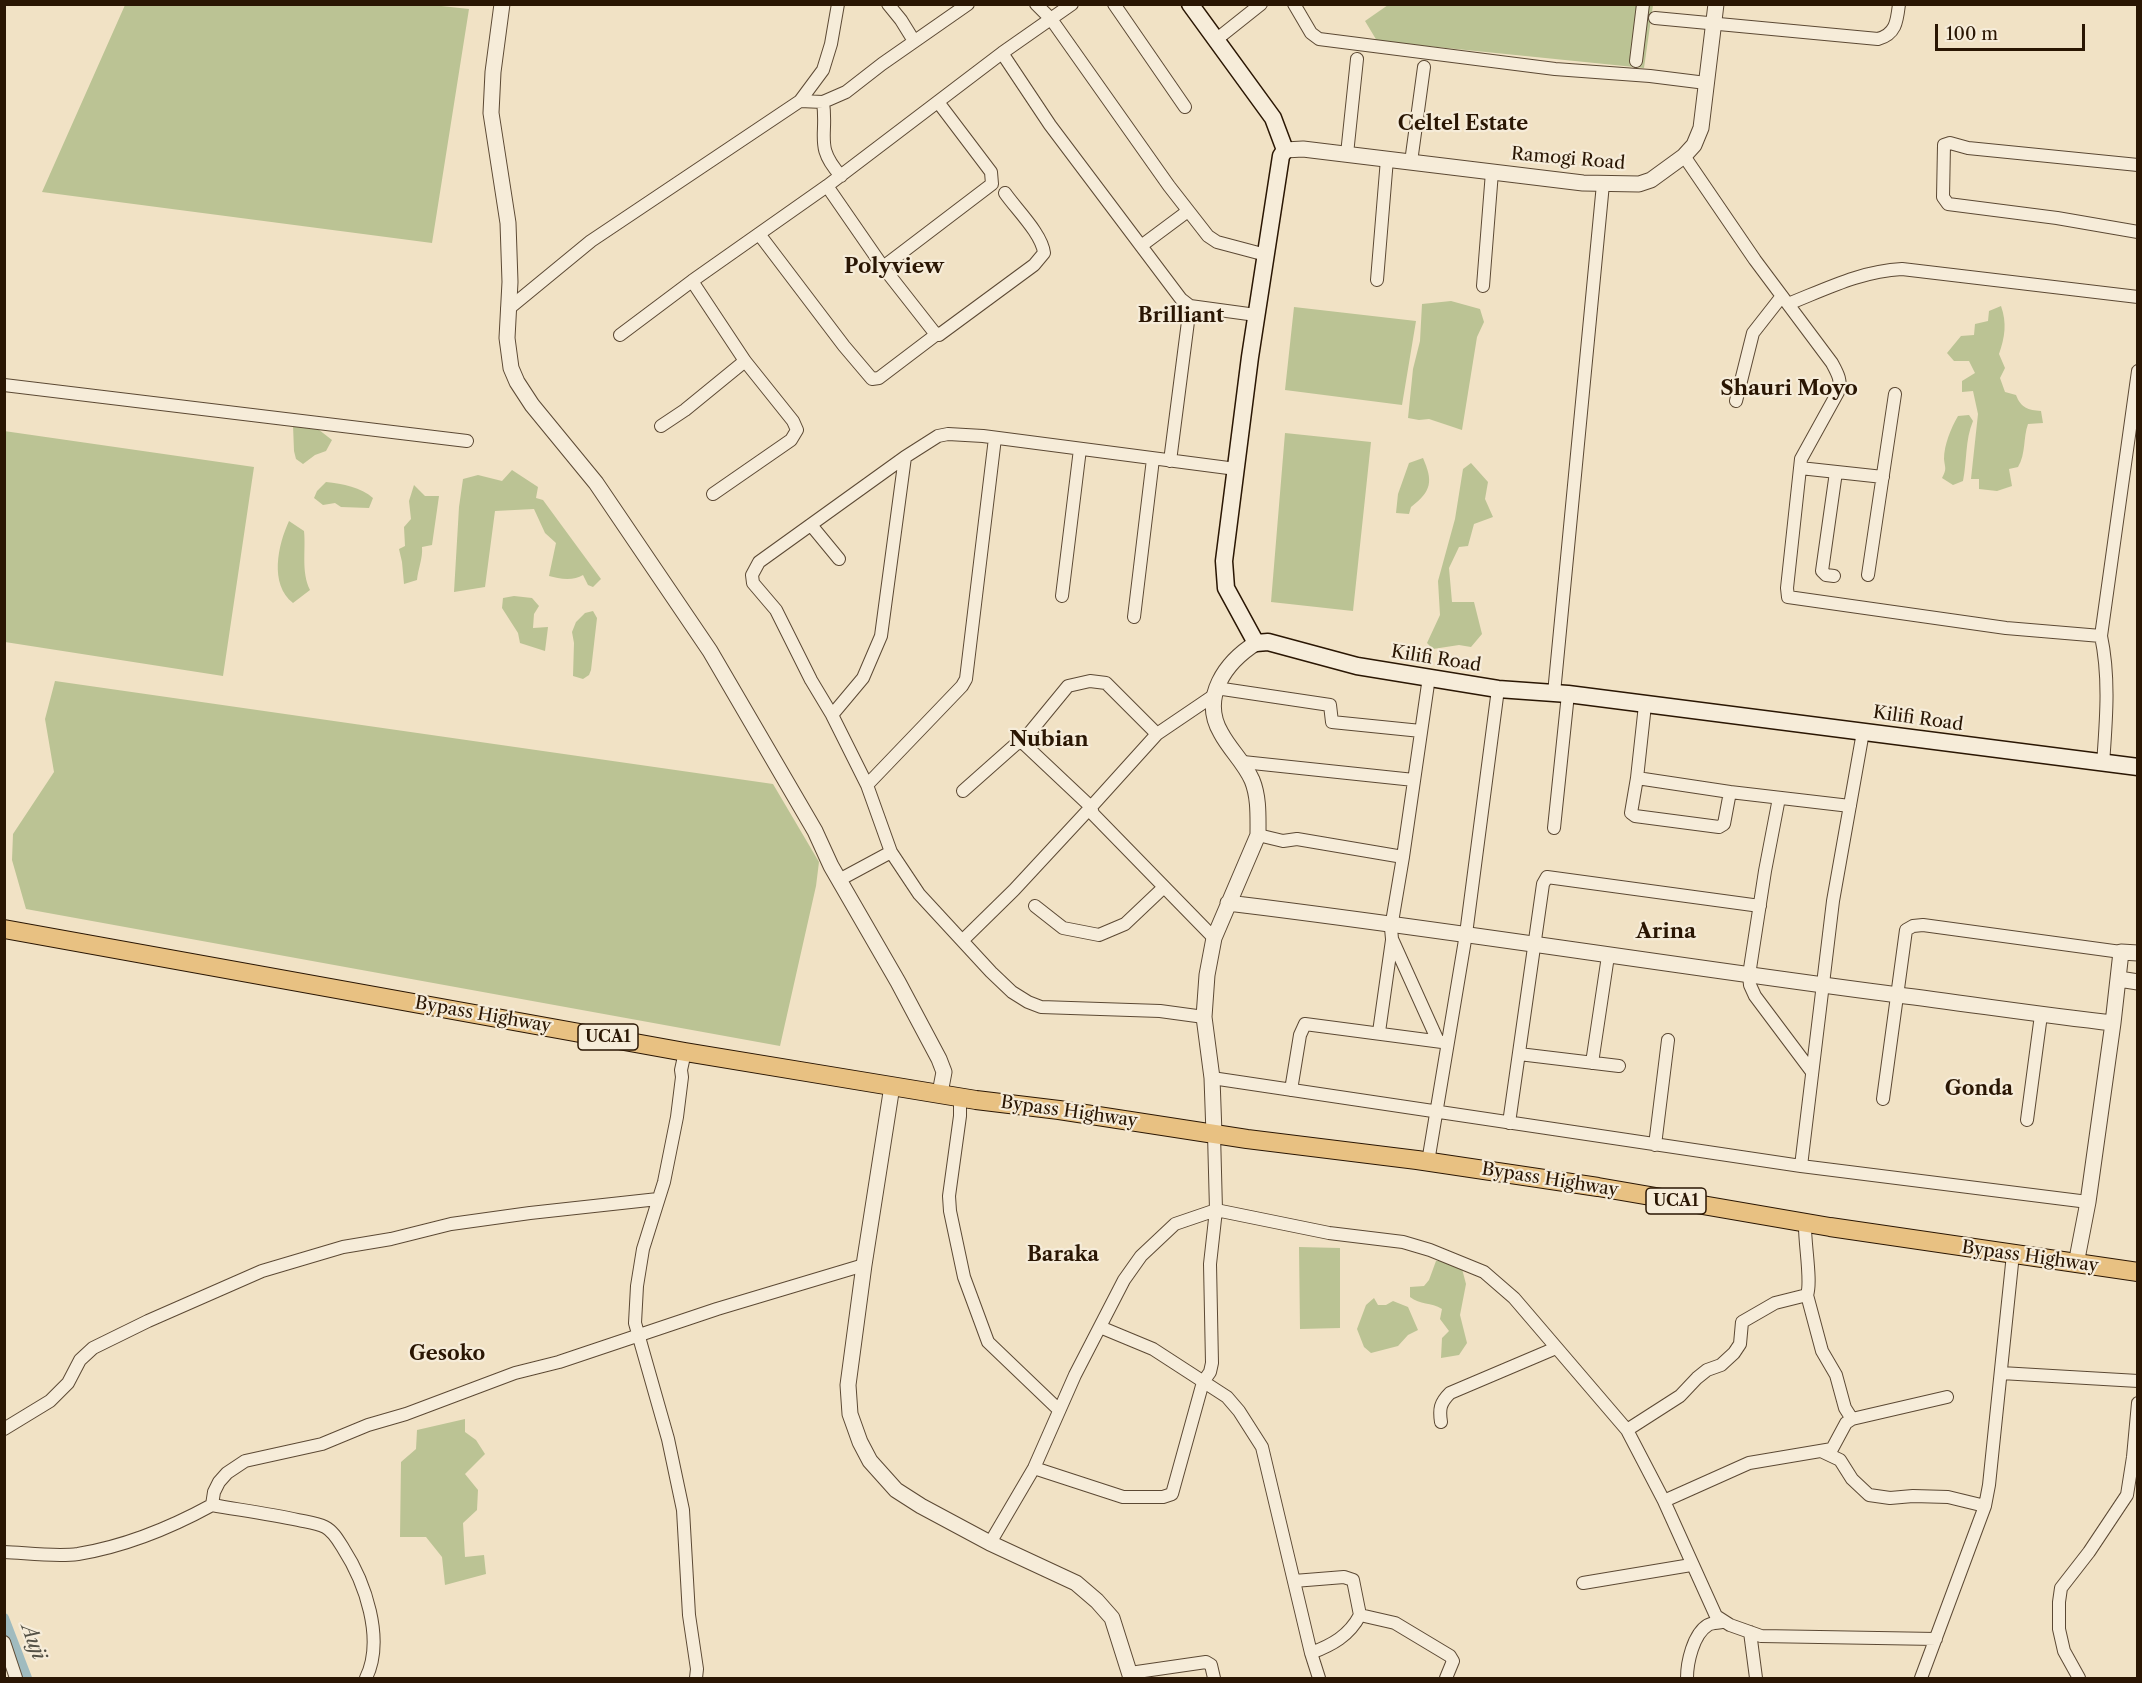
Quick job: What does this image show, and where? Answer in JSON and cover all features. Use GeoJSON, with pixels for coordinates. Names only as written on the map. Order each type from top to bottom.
{"type":"FeatureCollection","features":[{"type":"Feature","properties":{"kind":"main road"},"geometry":{"type":"LineString","coordinates":[[1190,4],[1273,118],[1285,150],[1281,156],[1256,315],[1224,572],[1226,588],[1256,643]]}},
{"type":"Feature","properties":{"kind":"main road","name":"Kilifi Road"},"geometry":{"type":"LineString","coordinates":[[1256,643],[1268,642],[1357,666],[1498,689],[1561,693],[2138,767]]}},
{"type":"Feature","properties":{"kind":"main road","name":"Bypass Highway"},"geometry":{"type":"LineString","coordinates":[[4,929],[685,1052],[960,1097],[1598,1187],[1804,1222],[2138,1272]]}},
{"type":"Feature","properties":{"kind":"street"},"geometry":{"type":"LineString","coordinates":[[502,4],[493,72],[491,113],[508,223],[510,282],[507,310],[508,355],[511,368],[532,405],[596,483],[710,651],[815,831],[839,880],[939,1059],[944,1072],[940,1093]]}},
{"type":"Feature","properties":{"kind":"street"},"geometry":{"type":"LineString","coordinates":[[507,310],[591,241],[800,101],[823,70],[831,44],[838,4]]}},
{"type":"Feature","properties":{"kind":"street"},"geometry":{"type":"LineString","coordinates":[[888,4],[902,20],[914,41]]}},
{"type":"Feature","properties":{"kind":"street"},"geometry":{"type":"LineString","coordinates":[[800,101],[824,102],[846,92],[968,4]]}},
{"type":"Feature","properties":{"kind":"street"},"geometry":{"type":"LineString","coordinates":[[1036,4],[1051,19],[1188,211],[1213,240],[1266,255]]}},
{"type":"Feature","properties":{"kind":"street"},"geometry":{"type":"LineString","coordinates":[[620,335],[827,186],[1002,53],[1072,4]]}},
{"type":"Feature","properties":{"kind":"street"},"geometry":{"type":"LineString","coordinates":[[1113,4],[1185,107]]}},
{"type":"Feature","properties":{"kind":"street"},"geometry":{"type":"LineString","coordinates":[[1217,39],[1261,4]]}},
{"type":"Feature","properties":{"kind":"street"},"geometry":{"type":"LineString","coordinates":[[1294,4],[1311,33],[1319,39],[1555,69],[1650,76],[1706,83]]}},
{"type":"Feature","properties":{"kind":"street"},"geometry":{"type":"LineString","coordinates":[[1636,61],[1643,4]]}},
{"type":"Feature","properties":{"kind":"street","name":"Ramogi Road"},"geometry":{"type":"LineString","coordinates":[[1285,150],[1303,149],[1603,184],[1640,184],[1651,180],[1684,156],[1694,145],[1701,128],[1716,4]]}},
{"type":"Feature","properties":{"kind":"street"},"geometry":{"type":"LineString","coordinates":[[1656,18],[1878,39],[1889,34],[1895,27],[1899,4]]}},
{"type":"Feature","properties":{"kind":"street"},"geometry":{"type":"LineString","coordinates":[[1002,53],[1050,125],[1181,299],[1190,306],[1256,315]]}},
{"type":"Feature","properties":{"kind":"street"},"geometry":{"type":"LineString","coordinates":[[1347,154],[1357,59]]}},
{"type":"Feature","properties":{"kind":"street"},"geometry":{"type":"LineString","coordinates":[[1411,162],[1424,66]]}},
{"type":"Feature","properties":{"kind":"street"},"geometry":{"type":"LineString","coordinates":[[824,102],[823,149],[829,163],[840,176]]}},
{"type":"Feature","properties":{"kind":"street"},"geometry":{"type":"LineString","coordinates":[[883,267],[992,184],[991,172],[938,102]]}},
{"type":"Feature","properties":{"kind":"street"},"geometry":{"type":"LineString","coordinates":[[2138,165],[1968,147],[1950,143],[1944,145],[1943,197],[1948,204],[2057,218],[2138,232]]}},
{"type":"Feature","properties":{"kind":"street"},"geometry":{"type":"LineString","coordinates":[[1684,156],[1755,260],[1833,363],[1840,385],[1825,419],[1801,459],[1787,588],[1788,597],[2006,628],[2101,636]]}},
{"type":"Feature","properties":{"kind":"street"},"geometry":{"type":"LineString","coordinates":[[1377,280],[1387,159]]}},
{"type":"Feature","properties":{"kind":"street"},"geometry":{"type":"LineString","coordinates":[[1483,286],[1492,172]]}},
{"type":"Feature","properties":{"kind":"street"},"geometry":{"type":"LineString","coordinates":[[1554,828],[1561,693],[1603,184]]}},
{"type":"Feature","properties":{"kind":"street"},"geometry":{"type":"LineString","coordinates":[[827,186],[883,267],[937,334]]}},
{"type":"Feature","properties":{"kind":"street"},"geometry":{"type":"LineString","coordinates":[[759,234],[844,346],[872,379],[879,378],[1034,265],[1044,253],[1036,233],[1005,193]]}},
{"type":"Feature","properties":{"kind":"street"},"geometry":{"type":"LineString","coordinates":[[1141,246],[1188,211]]}},
{"type":"Feature","properties":{"kind":"street"},"geometry":{"type":"LineString","coordinates":[[1736,401],[1754,333],[1785,300],[1879,270],[1902,269],[2138,297]]}},
{"type":"Feature","properties":{"kind":"street"},"geometry":{"type":"LineString","coordinates":[[692,281],[745,361],[793,421],[797,430],[791,440],[713,494]]}},
{"type":"Feature","properties":{"kind":"street"},"geometry":{"type":"LineString","coordinates":[[1170,461],[1190,306]]}},
{"type":"Feature","properties":{"kind":"street"},"geometry":{"type":"LineString","coordinates":[[661,426],[685,410],[745,361]]}},
{"type":"Feature","properties":{"kind":"street"},"geometry":{"type":"LineString","coordinates":[[2103,764],[2107,700],[2105,652],[2101,636],[2138,371]]}},
{"type":"Feature","properties":{"kind":"street"},"geometry":{"type":"LineString","coordinates":[[4,385],[467,441]]}},
{"type":"Feature","properties":{"kind":"street"},"geometry":{"type":"LineString","coordinates":[[1868,575],[1895,394]]}},
{"type":"Feature","properties":{"kind":"street"},"geometry":{"type":"LineString","coordinates":[[1203,1017],[1160,1011],[1065,1009],[1036,1006],[1007,987],[991,972],[919,894],[891,852],[867,785],[832,715],[776,610],[753,583],[752,575],[759,561],[938,436],[948,434],[995,438],[1236,470]]}},
{"type":"Feature","properties":{"kind":"street"},"geometry":{"type":"LineString","coordinates":[[867,785],[962,686],[966,679],[995,438]]}},
{"type":"Feature","properties":{"kind":"street"},"geometry":{"type":"LineString","coordinates":[[1062,596],[1080,449]]}},
{"type":"Feature","properties":{"kind":"street"},"geometry":{"type":"LineString","coordinates":[[832,715],[863,678],[881,636],[905,457]]}},
{"type":"Feature","properties":{"kind":"street"},"geometry":{"type":"LineString","coordinates":[[1134,616],[1153,459]]}},
{"type":"Feature","properties":{"kind":"street"},"geometry":{"type":"LineString","coordinates":[[1800,468],[1883,477]]}},
{"type":"Feature","properties":{"kind":"street"},"geometry":{"type":"LineString","coordinates":[[1834,576],[1826,575],[1822,571],[1836,472]]}},
{"type":"Feature","properties":{"kind":"street"},"geometry":{"type":"LineString","coordinates":[[811,525],[839,559]]}},
{"type":"Feature","properties":{"kind":"street"},"geometry":{"type":"LineString","coordinates":[[1034,1468],[1112,1495],[1167,1496],[1174,1489],[1203,1382],[1210,1372],[1212,1363],[1210,1264],[1216,1210],[1212,1078],[1203,1017],[1207,975],[1214,938],[1258,835],[1258,800],[1253,781],[1243,762],[1221,733],[1215,718],[1216,691],[1223,672],[1242,652],[1256,643]]}},
{"type":"Feature","properties":{"kind":"street"},"geometry":{"type":"LineString","coordinates":[[1379,1032],[1391,931],[1429,677]]}},
{"type":"Feature","properties":{"kind":"street"},"geometry":{"type":"LineString","coordinates":[[963,791],[1016,744],[1022,742],[1068,686],[1090,681],[1106,683],[1156,734]]}},
{"type":"Feature","properties":{"kind":"street"},"geometry":{"type":"LineString","coordinates":[[1428,1162],[1438,1111],[1443,1042],[1466,934],[1498,689]]}},
{"type":"Feature","properties":{"kind":"street"},"geometry":{"type":"LineString","coordinates":[[963,940],[1014,890],[1156,734],[1216,691],[1330,705],[1332,723],[1421,731]]}},
{"type":"Feature","properties":{"kind":"street"},"geometry":{"type":"LineString","coordinates":[[1645,705],[1631,813],[1635,816],[1719,827],[1725,821],[1730,792]]}},
{"type":"Feature","properties":{"kind":"street"},"geometry":{"type":"LineString","coordinates":[[1801,1166],[1822,986],[1863,732]]}},
{"type":"Feature","properties":{"kind":"street"},"geometry":{"type":"LineString","coordinates":[[1022,742],[1091,807],[1093,814],[1214,938]]}},
{"type":"Feature","properties":{"kind":"street"},"geometry":{"type":"LineString","coordinates":[[1243,762],[1414,780]]}},
{"type":"Feature","properties":{"kind":"street"},"geometry":{"type":"LineString","coordinates":[[1637,778],[1850,806]]}},
{"type":"Feature","properties":{"kind":"street"},"geometry":{"type":"LineString","coordinates":[[1779,798],[1749,975],[1750,985],[1755,996],[1812,1072]]}},
{"type":"Feature","properties":{"kind":"street"},"geometry":{"type":"LineString","coordinates":[[1258,835],[1283,841],[1297,839],[1403,857]]}},
{"type":"Feature","properties":{"kind":"street"},"geometry":{"type":"LineString","coordinates":[[839,880],[891,852]]}},
{"type":"Feature","properties":{"kind":"street"},"geometry":{"type":"LineString","coordinates":[[1509,1123],[1543,884],[1547,877],[1760,906]]}},
{"type":"Feature","properties":{"kind":"street"},"geometry":{"type":"LineString","coordinates":[[1035,906],[1063,928],[1099,934],[1125,924],[1163,888]]}},
{"type":"Feature","properties":{"kind":"street"},"geometry":{"type":"LineString","coordinates":[[1228,903],[1391,931],[1466,934],[1822,986],[2114,1023]]}},
{"type":"Feature","properties":{"kind":"street"},"geometry":{"type":"LineString","coordinates":[[1883,1099],[1906,930],[1913,926],[1923,925],[2138,953]]}},
{"type":"Feature","properties":{"kind":"street"},"geometry":{"type":"LineString","coordinates":[[1391,931],[1443,1042]]}},
{"type":"Feature","properties":{"kind":"street"},"geometry":{"type":"LineString","coordinates":[[2076,1264],[2088,1202],[2114,1023],[2121,952]]}},
{"type":"Feature","properties":{"kind":"street"},"geometry":{"type":"LineString","coordinates":[[1592,1063],[1608,956]]}},
{"type":"Feature","properties":{"kind":"street"},"geometry":{"type":"LineString","coordinates":[[2119,979],[2138,982]]}},
{"type":"Feature","properties":{"kind":"street"},"geometry":{"type":"LineString","coordinates":[[2026,1120],[2041,1015]]}},
{"type":"Feature","properties":{"kind":"street"},"geometry":{"type":"LineString","coordinates":[[1291,1090],[1300,1035],[1305,1024],[1443,1042]]}},
{"type":"Feature","properties":{"kind":"street"},"geometry":{"type":"LineString","coordinates":[[1655,1146],[1668,1040]]}},
{"type":"Feature","properties":{"kind":"street"},"geometry":{"type":"LineString","coordinates":[[685,1052],[677,1116],[664,1182],[643,1248],[637,1286],[635,1323],[668,1439],[683,1510],[689,1615],[697,1669],[696,1678]]}},
{"type":"Feature","properties":{"kind":"street"},"geometry":{"type":"LineString","coordinates":[[1520,1053],[1619,1066]]}},
{"type":"Feature","properties":{"kind":"street"},"geometry":{"type":"LineString","coordinates":[[1212,1078],[1655,1146],[2088,1202]]}},
{"type":"Feature","properties":{"kind":"street"},"geometry":{"type":"LineString","coordinates":[[892,1086],[848,1385],[850,1414],[870,1461],[896,1490],[921,1506],[990,1543],[1076,1583],[1112,1618],[1130,1676],[1206,1662],[1211,1665],[1214,1678]]}},
{"type":"Feature","properties":{"kind":"street"},"geometry":{"type":"LineString","coordinates":[[960,1097],[960,1116],[949,1196],[964,1277],[988,1342],[1059,1410]]}},
{"type":"Feature","properties":{"kind":"street"},"geometry":{"type":"LineString","coordinates":[[4,1429],[50,1401],[68,1383],[80,1360],[93,1348],[262,1271],[343,1247],[391,1239],[451,1224],[658,1199]]}},
{"type":"Feature","properties":{"kind":"street"},"geometry":{"type":"LineString","coordinates":[[990,1543],[1034,1468],[1059,1410],[1124,1280],[1141,1256],[1175,1224],[1216,1210],[1329,1233],[1403,1242],[1430,1250],[1484,1272],[1514,1298],[1627,1430],[1664,1501],[1716,1616],[1722,1622],[1761,1636],[1936,1639]]}},
{"type":"Feature","properties":{"kind":"street"},"geometry":{"type":"LineString","coordinates":[[1804,1222],[1809,1287],[1807,1295],[1822,1351],[1836,1375],[1845,1408],[1852,1419]]}},
{"type":"Feature","properties":{"kind":"street"},"geometry":{"type":"LineString","coordinates":[[1921,1678],[1985,1506],[1994,1449],[2013,1254]]}},
{"type":"Feature","properties":{"kind":"street"},"geometry":{"type":"LineString","coordinates":[[212,1505],[214,1492],[219,1482],[244,1461],[322,1444],[368,1425],[406,1414],[515,1373],[559,1362],[864,1265]]}},
{"type":"Feature","properties":{"kind":"street"},"geometry":{"type":"LineString","coordinates":[[1627,1430],[1680,1396],[1707,1370],[1721,1365],[1734,1353],[1740,1344],[1742,1322],[1775,1303],[1807,1295]]}},
{"type":"Feature","properties":{"kind":"street"},"geometry":{"type":"LineString","coordinates":[[1100,1327],[1153,1349],[1233,1403],[1262,1447],[1319,1678]]}},
{"type":"Feature","properties":{"kind":"street"},"geometry":{"type":"LineString","coordinates":[[1441,1422],[1439,1410],[1443,1400],[1450,1393],[1556,1348]]}},
{"type":"Feature","properties":{"kind":"street"},"geometry":{"type":"LineString","coordinates":[[2001,1373],[2138,1381]]}},
{"type":"Feature","properties":{"kind":"street"},"geometry":{"type":"LineString","coordinates":[[1664,1501],[1749,1464],[1772,1458],[1833,1449],[1846,1423],[1852,1419],[1947,1397]]}},
{"type":"Feature","properties":{"kind":"street"},"geometry":{"type":"LineString","coordinates":[[2079,1678],[2064,1651],[2059,1629],[2061,1588],[2089,1552],[2127,1495],[2138,1404]]}},
{"type":"Feature","properties":{"kind":"street"},"geometry":{"type":"LineString","coordinates":[[1821,1451],[1840,1460],[1852,1479],[1869,1495],[1890,1498],[1948,1497],[1985,1506]]}},
{"type":"Feature","properties":{"kind":"street"},"geometry":{"type":"LineString","coordinates":[[4,1552],[76,1554],[128,1543],[175,1526],[212,1505],[323,1526],[335,1536],[360,1577],[367,1599],[373,1650],[366,1678]]}},
{"type":"Feature","properties":{"kind":"street"},"geometry":{"type":"LineString","coordinates":[[1583,1583],[1691,1565]]}},
{"type":"Feature","properties":{"kind":"street"},"geometry":{"type":"LineString","coordinates":[[1294,1581],[1348,1578],[1353,1581],[1360,1615],[1354,1626],[1331,1645],[1311,1653]]}},
{"type":"Feature","properties":{"kind":"street"},"geometry":{"type":"LineString","coordinates":[[1360,1615],[1395,1623],[1450,1656],[1453,1661],[1446,1678]]}},
{"type":"Feature","properties":{"kind":"street"},"geometry":{"type":"LineString","coordinates":[[1687,1678],[1688,1660],[1696,1641],[1708,1625],[1722,1622]]}},
{"type":"Feature","properties":{"kind":"street"},"geometry":{"type":"LineString","coordinates":[[1750,1632],[1756,1678]]}},
{"type":"Feature","properties":{"kind":"street"},"geometry":{"type":"LineString","coordinates":[[4,1642],[16,1678]]}},
{"type":"Feature","properties":{"kind":"green space"},"geometry":{"type":"Polygon","coordinates":[[[125,5],[432,5],[469,9],[432,243],[42,192],[125,5]]]}},
{"type":"Feature","properties":{"kind":"green space"},"geometry":{"type":"Polygon","coordinates":[[[1388,5],[1653,5],[1644,68],[1377,41],[1365,21],[1388,5]]]}},
{"type":"Feature","properties":{"kind":"green space"},"geometry":{"type":"Polygon","coordinates":[[[1451,301],[1480,309],[1484,322],[1477,337],[1462,430],[1429,419],[1408,418],[1413,369],[1420,341],[1422,304],[1451,301]]]}},
{"type":"Feature","properties":{"kind":"green space"},"geometry":{"type":"Polygon","coordinates":[[[2001,306],[2004,330],[1999,354],[2005,368],[2000,378],[2005,392],[2016,395],[2020,403],[2026,407],[2041,411],[2043,423],[2028,424],[2021,462],[2018,467],[2009,469],[2012,486],[1997,491],[1979,489],[1979,479],[1971,479],[1978,414],[1973,391],[1962,392],[1962,381],[1975,373],[1969,361],[1954,361],[1947,353],[1961,336],[1974,335],[1975,324],[1988,321],[1989,311],[2001,306]]]}},
{"type":"Feature","properties":{"kind":"green space"},"geometry":{"type":"Polygon","coordinates":[[[1294,307],[1416,321],[1402,405],[1285,390],[1294,307]]]}},
{"type":"Feature","properties":{"kind":"green space"},"geometry":{"type":"Polygon","coordinates":[[[1969,415],[1973,421],[1967,443],[1963,481],[1953,485],[1942,478],[1945,470],[1945,448],[1958,416],[1969,415]]]}},
{"type":"Feature","properties":{"kind":"green space"},"geometry":{"type":"Polygon","coordinates":[[[293,425],[314,426],[332,440],[326,451],[315,455],[303,464],[296,459],[293,425]]]}},
{"type":"Feature","properties":{"kind":"green space"},"geometry":{"type":"Polygon","coordinates":[[[4,431],[254,467],[223,676],[5,642],[4,431]]]}},
{"type":"Feature","properties":{"kind":"green space"},"geometry":{"type":"Polygon","coordinates":[[[1285,433],[1371,442],[1353,611],[1271,602],[1285,433]]]}},
{"type":"Feature","properties":{"kind":"green space"},"geometry":{"type":"Polygon","coordinates":[[[1423,458],[1429,479],[1427,491],[1411,507],[1409,514],[1396,513],[1398,494],[1409,463],[1423,458]]]}},
{"type":"Feature","properties":{"kind":"green space"},"geometry":{"type":"Polygon","coordinates":[[[1471,463],[1488,482],[1485,499],[1493,517],[1474,524],[1468,546],[1459,547],[1449,568],[1452,602],[1474,602],[1482,634],[1471,647],[1459,645],[1433,649],[1427,643],[1440,615],[1438,581],[1455,519],[1463,469],[1471,463]]]}},
{"type":"Feature","properties":{"kind":"green space"},"geometry":{"type":"Polygon","coordinates":[[[512,470],[538,487],[536,498],[543,500],[601,579],[593,587],[588,585],[583,575],[571,579],[549,576],[556,543],[545,533],[534,509],[495,511],[485,587],[454,592],[463,479],[478,475],[502,481],[512,470]]]}},
{"type":"Feature","properties":{"kind":"green space"},"geometry":{"type":"Polygon","coordinates":[[[326,482],[351,487],[368,494],[373,498],[369,508],[341,507],[335,503],[323,505],[314,498],[326,482]]]}},
{"type":"Feature","properties":{"kind":"green space"},"geometry":{"type":"Polygon","coordinates":[[[414,485],[425,496],[439,496],[432,545],[422,547],[417,580],[404,584],[399,549],[405,546],[404,527],[411,519],[409,501],[414,485]]]}},
{"type":"Feature","properties":{"kind":"green space"},"geometry":{"type":"Polygon","coordinates":[[[289,521],[304,531],[305,568],[310,590],[293,603],[285,595],[278,575],[279,552],[289,521]]]}},
{"type":"Feature","properties":{"kind":"green space"},"geometry":{"type":"Polygon","coordinates":[[[514,596],[532,598],[539,606],[534,614],[533,628],[548,627],[545,651],[520,643],[518,633],[502,608],[503,598],[514,596]]]}},
{"type":"Feature","properties":{"kind":"green space"},"geometry":{"type":"Polygon","coordinates":[[[593,611],[597,618],[591,670],[589,675],[583,679],[573,676],[572,632],[576,622],[585,613],[593,611]]]}},
{"type":"Feature","properties":{"kind":"green space"},"geometry":{"type":"Polygon","coordinates":[[[55,681],[773,784],[819,862],[816,886],[780,1046],[26,909],[12,860],[13,834],[54,772],[45,719],[55,681]]]}},
{"type":"Feature","properties":{"kind":"green space"},"geometry":{"type":"Polygon","coordinates":[[[1299,1247],[1340,1248],[1340,1328],[1300,1329],[1299,1247]]]}},
{"type":"Feature","properties":{"kind":"green space"},"geometry":{"type":"Polygon","coordinates":[[[1450,1260],[1461,1265],[1466,1284],[1460,1315],[1467,1343],[1459,1355],[1441,1358],[1442,1338],[1449,1331],[1440,1319],[1442,1309],[1410,1297],[1410,1287],[1424,1286],[1429,1280],[1436,1261],[1450,1260]]]}},
{"type":"Feature","properties":{"kind":"green space"},"geometry":{"type":"Polygon","coordinates":[[[1374,1298],[1378,1305],[1386,1305],[1393,1301],[1408,1307],[1418,1330],[1408,1335],[1398,1346],[1371,1353],[1364,1347],[1357,1329],[1366,1305],[1374,1298]]]}},
{"type":"Feature","properties":{"kind":"green space"},"geometry":{"type":"Polygon","coordinates":[[[465,1419],[465,1432],[476,1440],[485,1454],[465,1474],[478,1490],[477,1510],[463,1523],[465,1557],[484,1555],[486,1574],[445,1585],[442,1557],[426,1537],[400,1537],[401,1462],[416,1449],[417,1430],[465,1419]]]}},
{"type":"Feature","properties":{"kind":"waterway","name":"Auji"},"geometry":{"type":"LineString","coordinates":[[4,1618],[27,1678]]}},
{"type":"Feature","properties":{"kind":"district","name":"Celtel Estate"},"geometry":{"type":"Point","coordinates":[1463,124]}},
{"type":"Feature","properties":{"kind":"district","name":"Polyview"},"geometry":{"type":"Point","coordinates":[894,267]}},
{"type":"Feature","properties":{"kind":"district","name":"Brilliant"},"geometry":{"type":"Point","coordinates":[1181,316]}},
{"type":"Feature","properties":{"kind":"district","name":"Shauri Moyo"},"geometry":{"type":"Point","coordinates":[1789,389]}},
{"type":"Feature","properties":{"kind":"district","name":"Nubian"},"geometry":{"type":"Point","coordinates":[1049,740]}},
{"type":"Feature","properties":{"kind":"district","name":"Arina"},"geometry":{"type":"Point","coordinates":[1666,932]}},
{"type":"Feature","properties":{"kind":"district","name":"Gonda"},"geometry":{"type":"Point","coordinates":[1979,1089]}},
{"type":"Feature","properties":{"kind":"district","name":"Baraka"},"geometry":{"type":"Point","coordinates":[1063,1255]}},
{"type":"Feature","properties":{"kind":"district","name":"Gesoko"},"geometry":{"type":"Point","coordinates":[447,1354]}}]}
